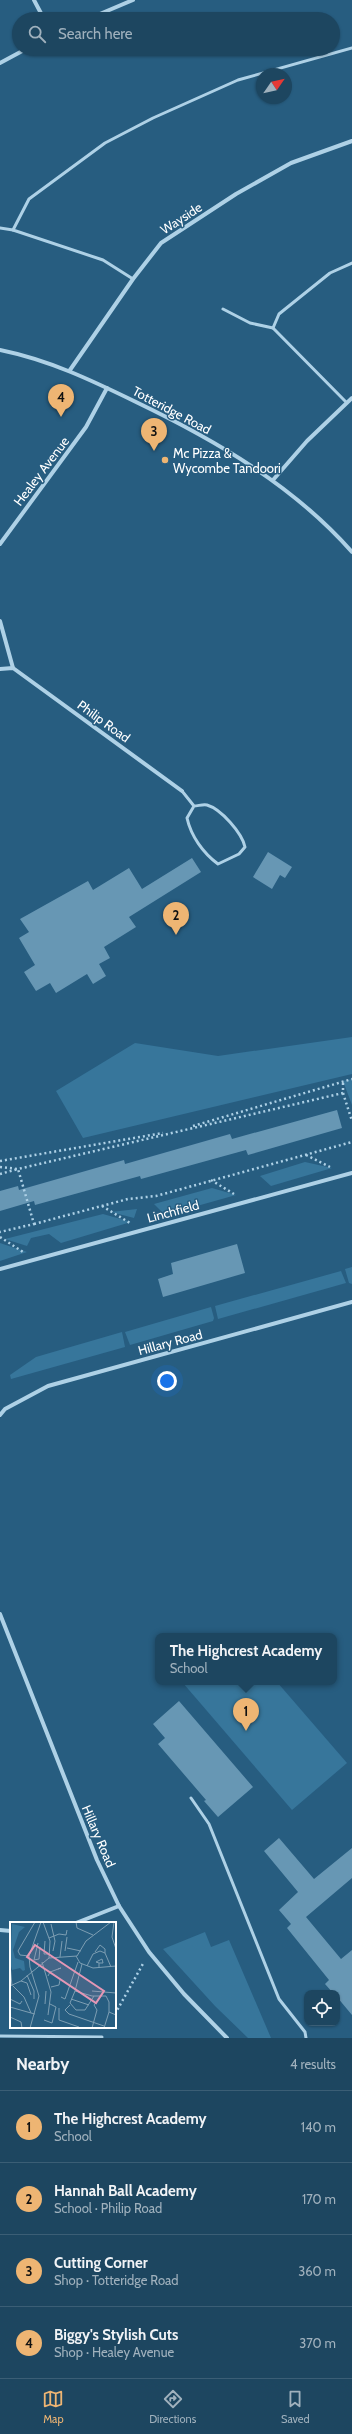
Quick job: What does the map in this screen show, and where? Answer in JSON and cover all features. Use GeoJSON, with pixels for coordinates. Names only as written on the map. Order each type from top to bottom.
{"type":"FeatureCollection","features":[{"type":"Feature","properties":{"kind":"street"},"geometry":{"type":"LineString","coordinates":[[34,0],[40,12]]}},
{"type":"Feature","properties":{"kind":"street"},"geometry":{"type":"LineString","coordinates":[[105,12],[133,0]]}},
{"type":"Feature","properties":{"kind":"street"},"geometry":{"type":"LineString","coordinates":[[0,63],[13,56]]}},
{"type":"Feature","properties":{"kind":"street","name":"Wayside"},"geometry":{"type":"LineString","coordinates":[[70,370],[133,279],[161,243],[236,194],[291,163],[352,141]]}},
{"type":"Feature","properties":{"kind":"street","name":"Totteridge Road"},"geometry":{"type":"LineString","coordinates":[[0,350],[27,356],[70,370],[185,426],[273,480],[336,534],[352,552]]}},
{"type":"Feature","properties":{"kind":"street","name":"Healey Avenue"},"geometry":{"type":"LineString","coordinates":[[0,544],[86,428],[107,388]]}},
{"type":"Feature","properties":{"kind":"street"},"geometry":{"type":"LineString","coordinates":[[273,480],[307,441],[346,402],[352,398]]}},
{"type":"Feature","properties":{"kind":"street"},"geometry":{"type":"LineString","coordinates":[[0,621],[13,668],[0,669]]}},
{"type":"Feature","properties":{"kind":"street","name":"Philip Road"},"geometry":{"type":"LineString","coordinates":[[13,668],[182,791]]}},
{"type":"Feature","properties":{"kind":"street","name":"Linchfield"},"geometry":{"type":"LineString","coordinates":[[0,1269],[352,1173]]}},
{"type":"Feature","properties":{"kind":"street","name":"Hillary Road"},"geometry":{"type":"LineString","coordinates":[[0,1415],[4,1409],[48,1386],[352,1302]]}},
{"type":"Feature","properties":{"kind":"street","name":"Hillary Road"},"geometry":{"type":"LineString","coordinates":[[0,1614],[97,1860],[120,1906],[149,1952],[184,1994],[227,2038]]}},
{"type":"Feature","properties":{"kind":"street"},"geometry":{"type":"LineString","coordinates":[[79,1922],[120,1906]]}},
{"type":"Feature","properties":{"kind":"street"},"geometry":{"type":"LineString","coordinates":[[0,1930],[10,1931]]}},
{"type":"Feature","properties":{"kind":"lane"},"geometry":{"type":"LineString","coordinates":[[340,51],[352,48]]}},
{"type":"Feature","properties":{"kind":"lane"},"geometry":{"type":"LineString","coordinates":[[13,230],[29,199],[105,143],[153,118],[238,80],[324,56]]}},
{"type":"Feature","properties":{"kind":"lane"},"geometry":{"type":"LineString","coordinates":[[0,228],[13,230],[103,260],[133,279]]}},
{"type":"Feature","properties":{"kind":"lane"},"geometry":{"type":"LineString","coordinates":[[273,328],[279,314],[330,273],[352,263]]}},
{"type":"Feature","properties":{"kind":"lane"},"geometry":{"type":"LineString","coordinates":[[223,310],[250,323],[273,328],[346,402]]}},
{"type":"Feature","properties":{"kind":"lane"},"geometry":{"type":"LineString","coordinates":[[182,791],[194,806]]}},
{"type":"Feature","properties":{"kind":"lane"},"geometry":{"type":"LineString","coordinates":[[208,805],[232,823],[244,840],[245,847],[228,860],[218,864],[213,861],[189,830],[187,818],[194,806],[208,805]]}},
{"type":"Feature","properties":{"kind":"lane"},"geometry":{"type":"LineString","coordinates":[[191,1798],[209,1824],[279,1999],[304,2032],[306,2038]]}},
{"type":"Feature","properties":{"kind":"lane"},"geometry":{"type":"LineString","coordinates":[[0,2036],[102,2038]]}},
{"type":"Feature","properties":{"kind":"path"},"geometry":{"type":"LineString","coordinates":[[0,1161],[180,1130],[352,1079]]}},
{"type":"Feature","properties":{"kind":"path"},"geometry":{"type":"LineString","coordinates":[[343,1081],[343,1093],[352,1121]]}},
{"type":"Feature","properties":{"kind":"path"},"geometry":{"type":"LineString","coordinates":[[0,1174],[343,1093]]}},
{"type":"Feature","properties":{"kind":"path"},"geometry":{"type":"LineString","coordinates":[[0,1232],[128,1199],[156,1196],[352,1142]]}},
{"type":"Feature","properties":{"kind":"path"},"geometry":{"type":"LineString","coordinates":[[305,1155],[344,1175]]}},
{"type":"Feature","properties":{"kind":"path"},"geometry":{"type":"LineString","coordinates":[[0,1167],[18,1169]]}},
{"type":"Feature","properties":{"kind":"path"},"geometry":{"type":"LineString","coordinates":[[18,1169],[34,1224]]}},
{"type":"Feature","properties":{"kind":"path"},"geometry":{"type":"LineString","coordinates":[[210,1180],[246,1202]]}},
{"type":"Feature","properties":{"kind":"path"},"geometry":{"type":"LineString","coordinates":[[101,1206],[143,1230]]}},
{"type":"Feature","properties":{"kind":"path"},"geometry":{"type":"LineString","coordinates":[[0,1237],[34,1260]]}},
{"type":"Feature","properties":{"kind":"path"},"geometry":{"type":"LineString","coordinates":[[116,2012],[149,1952]]}},
{"type":"Feature","properties":{"kind":"shaded area"},"geometry":{"type":"Polygon","coordinates":[[[352,1037],[352,1074],[83,1138],[56,1091],[135,1043],[218,1056],[352,1037]]]}},
{"type":"Feature","properties":{"kind":"shaded area"},"geometry":{"type":"Polygon","coordinates":[[[352,1079],[352,1105],[343,1081],[352,1079]]]}},
{"type":"Feature","properties":{"kind":"shaded area"},"geometry":{"type":"Polygon","coordinates":[[[305,1162],[332,1168],[271,1186],[260,1176],[305,1162]]]}},
{"type":"Feature","properties":{"kind":"shaded area"},"geometry":{"type":"Polygon","coordinates":[[[212,1188],[236,1195],[165,1215],[154,1204],[212,1188]]]}},
{"type":"Feature","properties":{"kind":"shaded area"},"geometry":{"type":"Polygon","coordinates":[[[137,1209],[134,1218],[111,1212],[137,1209]]]}},
{"type":"Feature","properties":{"kind":"shaded area"},"geometry":{"type":"Polygon","coordinates":[[[103,1214],[131,1222],[61,1243],[49,1234],[31,1238],[27,1246],[5,1239],[103,1214]]]}},
{"type":"Feature","properties":{"kind":"shaded area"},"geometry":{"type":"Polygon","coordinates":[[[0,1243],[27,1252],[0,1261],[0,1243]]]}},
{"type":"Feature","properties":{"kind":"shaded area"},"geometry":{"type":"Polygon","coordinates":[[[352,1267],[352,1284],[349,1283],[345,1269],[352,1267]]]}},
{"type":"Feature","properties":{"kind":"shaded area"},"geometry":{"type":"Polygon","coordinates":[[[341,1271],[346,1283],[218,1319],[215,1306],[341,1271]]]}},
{"type":"Feature","properties":{"kind":"shaded area"},"geometry":{"type":"Polygon","coordinates":[[[211,1307],[214,1318],[213,1321],[130,1345],[125,1332],[211,1307]]]}},
{"type":"Feature","properties":{"kind":"shaded area"},"geometry":{"type":"Polygon","coordinates":[[[122,1332],[125,1347],[11,1379],[10,1375],[36,1357],[122,1332]]]}},
{"type":"Feature","properties":{"kind":"shaded area"},"geometry":{"type":"Polygon","coordinates":[[[185,1685],[280,1685],[347,1763],[292,1810],[185,1685]]]}},
{"type":"Feature","properties":{"kind":"shaded area"},"geometry":{"type":"Polygon","coordinates":[[[205,1932],[211,1947],[229,1940],[271,2038],[248,2038],[215,2006],[163,1949],[205,1932]]]}},
{"type":"Feature","properties":{"kind":"building"},"geometry":{"type":"Polygon","coordinates":[[[268,852],[292,867],[285,878],[280,875],[272,889],[253,877],[268,852]]]}},
{"type":"Feature","properties":{"kind":"building"},"geometry":{"type":"Polygon","coordinates":[[[192,858],[201,872],[129,917],[136,927],[104,947],[110,958],[99,964],[106,976],[93,984],[87,974],[56,993],[50,983],[36,991],[24,972],[35,965],[19,938],[29,932],[20,919],[88,881],[93,890],[129,868],[142,889],[192,858]]]}},
{"type":"Feature","properties":{"kind":"building"},"geometry":{"type":"Polygon","coordinates":[[[337,1110],[342,1128],[248,1155],[246,1150],[141,1179],[140,1176],[35,1205],[34,1201],[0,1211],[0,1191],[18,1186],[19,1190],[124,1160],[125,1164],[230,1134],[232,1139],[337,1110]]]}},
{"type":"Feature","properties":{"kind":"building"},"geometry":{"type":"Polygon","coordinates":[[[237,1244],[245,1273],[163,1297],[158,1279],[173,1274],[171,1263],[237,1244]]]}},
{"type":"Feature","properties":{"kind":"building"},"geometry":{"type":"Polygon","coordinates":[[[179,1701],[253,1787],[218,1817],[204,1801],[206,1800],[158,1744],[165,1738],[153,1724],[179,1701]]]}},
{"type":"Feature","properties":{"kind":"building"},"geometry":{"type":"Polygon","coordinates":[[[279,1838],[314,1879],[352,1848],[352,1878],[306,1917],[341,1959],[352,1950],[352,2015],[340,2001],[340,1990],[330,1990],[325,1984],[329,1980],[287,1928],[291,1924],[279,1910],[298,1892],[264,1851],[279,1838]]]}},
{"type":"Feature","properties":{"kind":"place","name":"Biggy's Stylish Cuts"},"geometry":{"type":"Point","coordinates":[61,417]}},
{"type":"Feature","properties":{"kind":"place","name":"Cutting Corner"},"geometry":{"type":"Point","coordinates":[154,451]}},
{"type":"Feature","properties":{"kind":"place","name":"Mc Pizza & Wycombe Tandoori"},"geometry":{"type":"Point","coordinates":[165,460]}},
{"type":"Feature","properties":{"kind":"place","name":"Hannah Ball Academy"},"geometry":{"type":"Point","coordinates":[176,935]}},
{"type":"Feature","properties":{"kind":"place","name":"The Highcrest Academy"},"geometry":{"type":"Point","coordinates":[246,1731]}}]}
